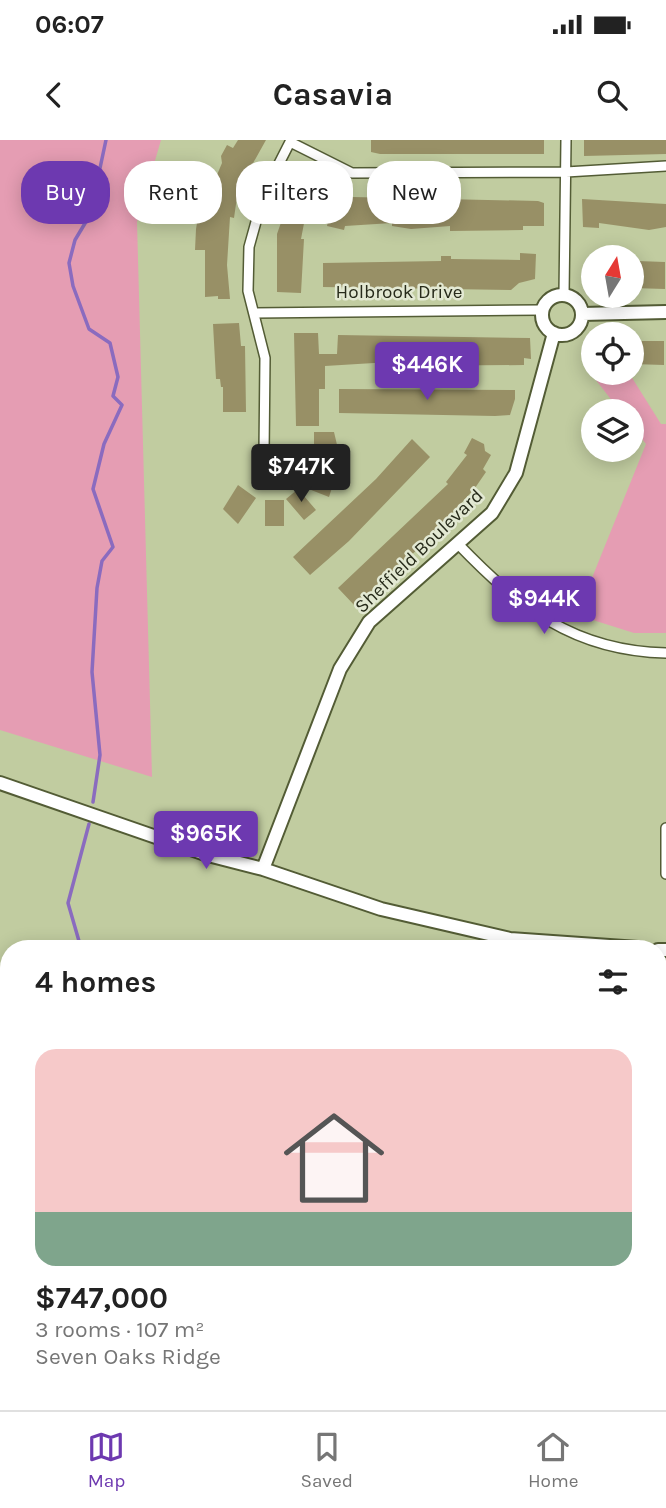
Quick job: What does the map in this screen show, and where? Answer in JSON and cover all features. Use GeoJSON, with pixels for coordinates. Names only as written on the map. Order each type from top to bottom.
{"type":"FeatureCollection","features":[{"type":"Feature","properties":{"kind":"street"},"geometry":{"type":"LineString","coordinates":[[564,295],[566,140]]}},
{"type":"Feature","properties":{"kind":"street"},"geometry":{"type":"LineString","coordinates":[[264,453],[265,358],[248,290],[249,247],[264,193],[291,141],[352,173],[566,173],[591,169],[666,166]]}},
{"type":"Feature","properties":{"kind":"street"},"geometry":{"type":"LineString","coordinates":[[564,295],[578,304],[582,314],[575,330],[565,334],[554,333],[543,321],[542,310],[553,297],[564,295]]}},
{"type":"Feature","properties":{"kind":"street","name":"Holbrook Drive"},"geometry":{"type":"LineString","coordinates":[[255,313],[542,310]]}},
{"type":"Feature","properties":{"kind":"street"},"geometry":{"type":"LineString","coordinates":[[582,314],[666,312]]}},
{"type":"Feature","properties":{"kind":"street","name":"Sheffield Boulevard"},"geometry":{"type":"LineString","coordinates":[[263,869],[340,669],[369,622],[492,513],[516,473],[554,333]]}},
{"type":"Feature","properties":{"kind":"street"},"geometry":{"type":"LineString","coordinates":[[458,544],[503,590],[551,623],[612,646],[666,653]]}},
{"type":"Feature","properties":{"kind":"street"},"geometry":{"type":"LineString","coordinates":[[0,783],[208,855],[263,869],[381,909],[524,940]]}},
{"type":"Feature","properties":{"kind":"street"},"geometry":{"type":"LineString","coordinates":[[666,828],[666,873]]}},
{"type":"Feature","properties":{"kind":"shaded area"},"geometry":{"type":"Polygon","coordinates":[[[0,140],[161,140],[155,161],[124,161],[124,224],[137,224],[152,777],[0,730],[0,140]]]}},
{"type":"Feature","properties":{"kind":"shaded area"},"geometry":{"type":"Polygon","coordinates":[[[600,385],[637,385],[661,424],[666,424],[666,633],[634,633],[577,615],[639,462],[644,462],[644,399],[611,399],[600,385]]]}},
{"type":"Feature","properties":{"kind":"building"},"geometry":{"type":"Polygon","coordinates":[[[238,140],[266,140],[254,161],[236,161],[236,204],[234,218],[230,217],[227,265],[230,299],[218,299],[218,296],[205,297],[205,250],[195,250],[196,229],[197,224],[222,224],[221,156],[227,145],[233,148],[238,140]]]}},
{"type":"Feature","properties":{"kind":"building"},"geometry":{"type":"Polygon","coordinates":[[[371,140],[544,140],[544,154],[380,154],[371,152],[371,140]]]}},
{"type":"Feature","properties":{"kind":"building"},"geometry":{"type":"Polygon","coordinates":[[[584,140],[666,140],[666,154],[584,156],[584,140]]]}},
{"type":"Feature","properties":{"kind":"building"},"geometry":{"type":"Polygon","coordinates":[[[353,197],[367,197],[367,224],[376,224],[345,226],[344,230],[327,226],[353,224],[353,197]]]}},
{"type":"Feature","properties":{"kind":"building"},"geometry":{"type":"Polygon","coordinates":[[[461,199],[544,203],[544,226],[523,226],[523,230],[450,231],[450,226],[411,229],[392,226],[461,224],[461,199]]]}},
{"type":"Feature","properties":{"kind":"building"},"geometry":{"type":"Polygon","coordinates":[[[582,199],[666,204],[666,227],[649,230],[599,223],[599,228],[583,227],[582,199]]]}},
{"type":"Feature","properties":{"kind":"building"},"geometry":{"type":"Polygon","coordinates":[[[280,224],[304,224],[301,239],[304,239],[301,293],[277,292],[277,234],[280,224]]]}},
{"type":"Feature","properties":{"kind":"building"},"geometry":{"type":"Polygon","coordinates":[[[520,253],[536,254],[535,279],[519,283],[511,290],[323,287],[323,263],[441,261],[441,256],[451,256],[451,259],[520,260],[520,253]]]}},
{"type":"Feature","properties":{"kind":"building"},"geometry":{"type":"Polygon","coordinates":[[[644,261],[665,262],[665,289],[644,288],[644,261]]]}},
{"type":"Feature","properties":{"kind":"building"},"geometry":{"type":"Polygon","coordinates":[[[239,323],[241,346],[245,346],[246,412],[223,412],[223,387],[220,379],[216,379],[213,324],[239,323]]]}},
{"type":"Feature","properties":{"kind":"building"},"geometry":{"type":"Polygon","coordinates":[[[294,333],[318,333],[319,354],[337,354],[338,335],[530,338],[531,359],[524,358],[524,365],[396,366],[396,363],[374,363],[325,366],[325,389],[319,389],[319,426],[296,426],[294,333]]]}},
{"type":"Feature","properties":{"kind":"building"},"geometry":{"type":"Polygon","coordinates":[[[644,341],[664,341],[664,365],[644,364],[644,341]]]}},
{"type":"Feature","properties":{"kind":"building"},"geometry":{"type":"Polygon","coordinates":[[[339,389],[515,390],[515,399],[510,415],[339,413],[339,389]]]}},
{"type":"Feature","properties":{"kind":"building"},"geometry":{"type":"Polygon","coordinates":[[[314,432],[334,432],[338,449],[338,469],[329,497],[301,486],[308,481],[314,465],[314,432]]]}},
{"type":"Feature","properties":{"kind":"building"},"geometry":{"type":"Polygon","coordinates":[[[472,438],[484,444],[485,451],[491,455],[483,469],[486,472],[475,488],[449,517],[451,519],[355,606],[338,588],[448,484],[446,482],[467,455],[464,453],[472,438]]]}},
{"type":"Feature","properties":{"kind":"building"},"geometry":{"type":"Polygon","coordinates":[[[412,439],[430,457],[349,541],[310,575],[293,557],[376,479],[412,439]]]}},
{"type":"Feature","properties":{"kind":"building"},"geometry":{"type":"Polygon","coordinates":[[[238,485],[256,498],[238,524],[223,509],[238,485]]]}},
{"type":"Feature","properties":{"kind":"building"},"geometry":{"type":"Polygon","coordinates":[[[298,489],[316,510],[304,520],[286,499],[298,489]]]}},
{"type":"Feature","properties":{"kind":"building"},"geometry":{"type":"Polygon","coordinates":[[[265,500],[284,500],[284,526],[265,526],[265,500]]]}},
{"type":"Feature","properties":{"kind":"waterway"},"geometry":{"type":"LineString","coordinates":[[93,802],[100,755],[92,672],[97,588],[102,561],[113,547],[93,489],[104,444],[122,405],[113,396],[118,377],[110,343],[89,329],[73,286],[69,263],[75,240],[90,215],[106,140]]}},
{"type":"Feature","properties":{"kind":"waterway"},"geometry":{"type":"LineString","coordinates":[[79,940],[68,903],[89,824]]}}]}
